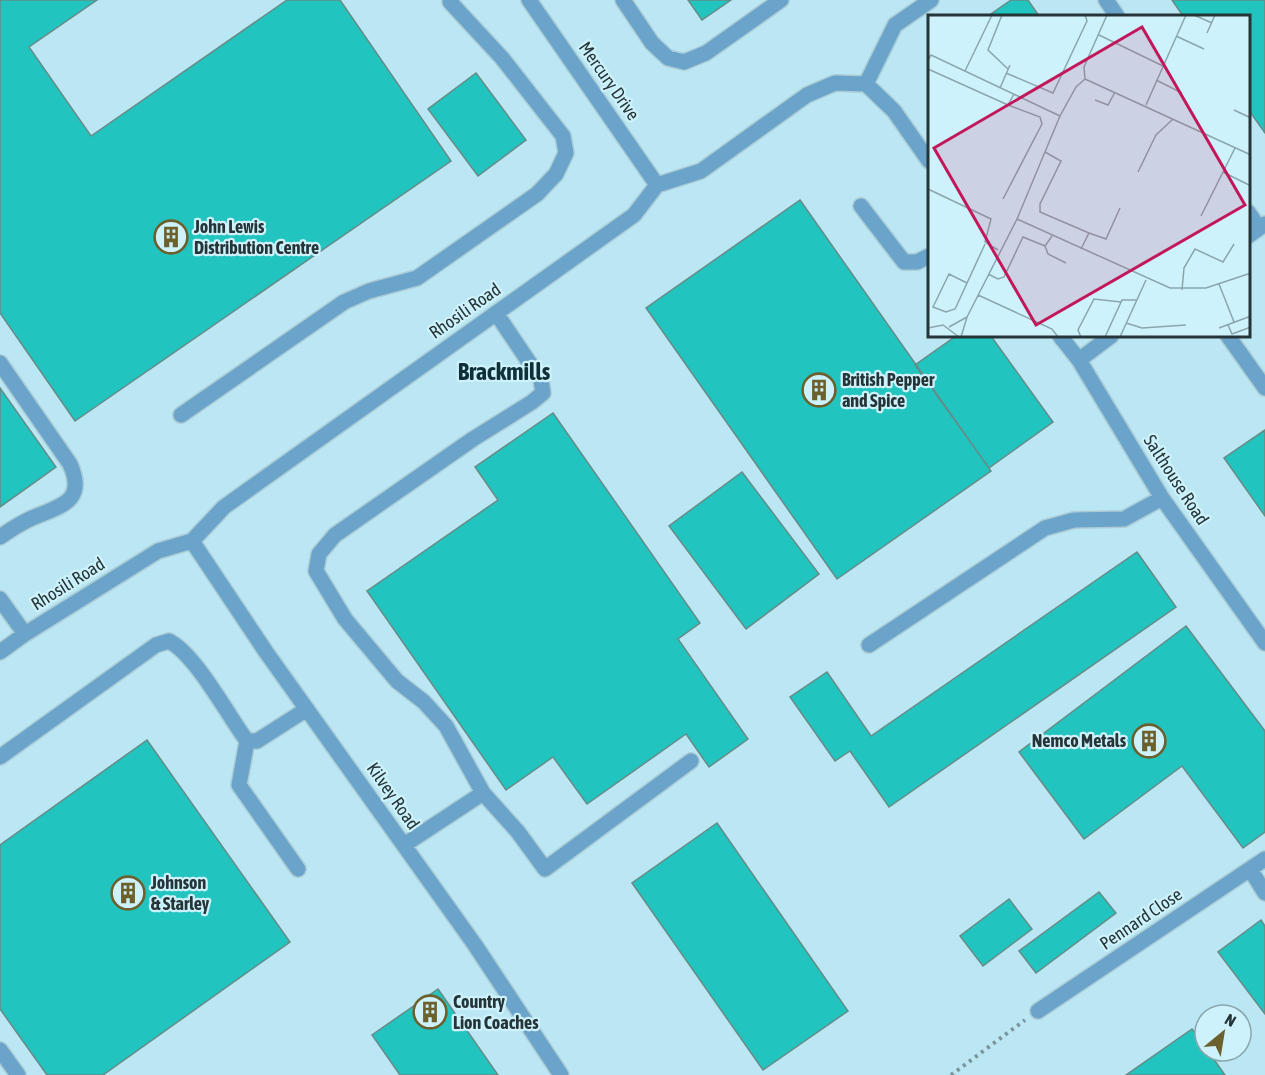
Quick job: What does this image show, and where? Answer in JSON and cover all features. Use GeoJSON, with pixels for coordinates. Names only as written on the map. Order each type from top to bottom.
{"type":"FeatureCollection","features":[{"type":"Feature","properties":{"kind":"street","name":"Mercury Drive"},"geometry":{"type":"LineString","coordinates":[[529,0],[657,185]]}},
{"type":"Feature","properties":{"kind":"street"},"geometry":{"type":"LineString","coordinates":[[623,0],[652,43],[668,58],[684,62],[706,53],[781,0]]}},
{"type":"Feature","properties":{"kind":"street"},"geometry":{"type":"LineString","coordinates":[[866,84],[895,25],[931,0]]}},
{"type":"Feature","properties":{"kind":"street"},"geometry":{"type":"LineString","coordinates":[[1106,0],[1116,15]]}},
{"type":"Feature","properties":{"kind":"street"},"geometry":{"type":"LineString","coordinates":[[181,415],[344,302],[369,291],[417,278],[537,194],[556,174],[566,153],[563,136],[502,58],[451,1]]}},
{"type":"Feature","properties":{"kind":"street"},"geometry":{"type":"LineString","coordinates":[[657,185],[701,171],[807,95],[835,83],[866,84],[894,111],[928,160]]}},
{"type":"Feature","properties":{"kind":"street","name":"Rhosili Road"},"geometry":{"type":"LineString","coordinates":[[0,652],[158,551],[192,541],[224,507],[634,215],[657,185]]}},
{"type":"Feature","properties":{"kind":"street"},"geometry":{"type":"LineString","coordinates":[[861,206],[904,262],[917,262],[928,256]]}},
{"type":"Feature","properties":{"kind":"street"},"geometry":{"type":"LineString","coordinates":[[1250,216],[1258,230]]}},
{"type":"Feature","properties":{"kind":"street"},"geometry":{"type":"LineString","coordinates":[[496,313],[541,380],[543,393],[473,438],[335,535],[319,554],[316,572],[345,619],[397,681],[424,702],[446,726],[483,793],[518,832],[545,869],[691,761]]}},
{"type":"Feature","properties":{"kind":"street","name":"Salthouse Road"},"geometry":{"type":"LineString","coordinates":[[1062,338],[1079,360],[1162,498],[1265,643]]}},
{"type":"Feature","properties":{"kind":"street"},"geometry":{"type":"LineString","coordinates":[[1079,360],[1109,338]]}},
{"type":"Feature","properties":{"kind":"street"},"geometry":{"type":"LineString","coordinates":[[1229,338],[1265,388]]}},
{"type":"Feature","properties":{"kind":"street"},"geometry":{"type":"LineString","coordinates":[[0,363],[70,464],[76,486],[74,494],[67,501],[55,509],[30,518],[0,537]]}},
{"type":"Feature","properties":{"kind":"street"},"geometry":{"type":"LineString","coordinates":[[869,645],[1045,528],[1074,519],[1124,519],[1162,498]]}},
{"type":"Feature","properties":{"kind":"street","name":"Kilvey Road"},"geometry":{"type":"LineString","coordinates":[[192,541],[266,652],[475,945],[561,1075]]}},
{"type":"Feature","properties":{"kind":"street"},"geometry":{"type":"LineString","coordinates":[[0,599],[25,634]]}},
{"type":"Feature","properties":{"kind":"street"},"geometry":{"type":"LineString","coordinates":[[0,757],[156,645],[169,641],[178,645],[200,672],[247,741],[239,785],[298,869]]}},
{"type":"Feature","properties":{"kind":"street"},"geometry":{"type":"LineString","coordinates":[[247,741],[257,741],[307,709]]}},
{"type":"Feature","properties":{"kind":"street"},"geometry":{"type":"LineString","coordinates":[[404,845],[483,793]]}},
{"type":"Feature","properties":{"kind":"street","name":"Pennard Close"},"geometry":{"type":"LineString","coordinates":[[1038,1011],[1265,859]]}},
{"type":"Feature","properties":{"kind":"street"},"geometry":{"type":"LineString","coordinates":[[1250,869],[1265,893]]}},
{"type":"Feature","properties":{"kind":"street"},"geometry":{"type":"LineString","coordinates":[[0,1050],[18,1075]]}},
{"type":"Feature","properties":{"kind":"path"},"geometry":{"type":"LineString","coordinates":[[951,1075],[1038,1011]]}},
{"type":"Feature","properties":{"kind":"shaded area"},"geometry":{"type":"Polygon","coordinates":[[[0,0],[1265,0],[1265,1075],[0,1075],[0,0]]]}},
{"type":"Feature","properties":{"kind":"building","name":"John Lewis Distribution Centre"},"geometry":{"type":"Polygon","coordinates":[[[0,0],[97,0],[29,47],[91,136],[287,0],[340,0],[451,161],[75,421],[0,313],[0,0]]]}},
{"type":"Feature","properties":{"kind":"building"},"geometry":{"type":"Polygon","coordinates":[[[688,0],[731,0],[702,20],[688,0]]]}},
{"type":"Feature","properties":{"kind":"building"},"geometry":{"type":"Polygon","coordinates":[[[1011,0],[1028,0],[1038,15],[989,15],[1011,0]]]}},
{"type":"Feature","properties":{"kind":"building"},"geometry":{"type":"Polygon","coordinates":[[[1172,0],[1265,0],[1265,133],[1250,112],[1250,15],[1182,15],[1172,0]]]}},
{"type":"Feature","properties":{"kind":"building"},"geometry":{"type":"Polygon","coordinates":[[[476,73],[526,140],[478,176],[428,109],[476,73]]]}},
{"type":"Feature","properties":{"kind":"building","name":"British Pepper and Spice"},"geometry":{"type":"Polygon","coordinates":[[[800,200],[991,471],[837,579],[646,308],[800,200]]]}},
{"type":"Feature","properties":{"kind":"building"},"geometry":{"type":"Polygon","coordinates":[[[953,338],[992,338],[1053,422],[989,468],[915,365],[953,338]]]}},
{"type":"Feature","properties":{"kind":"building"},"geometry":{"type":"Polygon","coordinates":[[[0,388],[56,467],[0,507],[0,388]]]}},
{"type":"Feature","properties":{"kind":"building"},"geometry":{"type":"Polygon","coordinates":[[[553,413],[700,623],[678,639],[748,739],[709,767],[686,734],[587,804],[553,757],[506,790],[367,591],[498,500],[475,467],[553,413]]]}},
{"type":"Feature","properties":{"kind":"building"},"geometry":{"type":"Polygon","coordinates":[[[1265,430],[1265,516],[1224,458],[1265,430]]]}},
{"type":"Feature","properties":{"kind":"building"},"geometry":{"type":"Polygon","coordinates":[[[742,472],[819,574],[746,629],[669,526],[742,472]]]}},
{"type":"Feature","properties":{"kind":"building"},"geometry":{"type":"Polygon","coordinates":[[[1137,552],[1176,607],[889,807],[850,751],[835,761],[790,697],[827,672],[871,736],[1137,552]]]}},
{"type":"Feature","properties":{"kind":"building","name":"Nemco Metals"},"geometry":{"type":"Polygon","coordinates":[[[1186,626],[1265,731],[1265,832],[1243,848],[1182,766],[1084,839],[1019,752],[1186,626]]]}},
{"type":"Feature","properties":{"kind":"building","name":"Johnson & Starley"},"geometry":{"type":"Polygon","coordinates":[[[147,740],[290,942],[103,1075],[47,1075],[0,1009],[0,845],[147,740]]]}},
{"type":"Feature","properties":{"kind":"building"},"geometry":{"type":"Polygon","coordinates":[[[717,823],[848,1011],[763,1070],[632,883],[717,823]]]}},
{"type":"Feature","properties":{"kind":"building"},"geometry":{"type":"Polygon","coordinates":[[[1099,892],[1116,913],[1036,973],[1019,951],[1099,892]]]}},
{"type":"Feature","properties":{"kind":"building"},"geometry":{"type":"Polygon","coordinates":[[[1009,899],[1032,929],[983,966],[960,936],[1009,899]]]}},
{"type":"Feature","properties":{"kind":"building"},"geometry":{"type":"Polygon","coordinates":[[[1261,920],[1265,926],[1265,1014],[1218,952],[1261,920]]]}},
{"type":"Feature","properties":{"kind":"building","name":"Country Lion Coaches"},"geometry":{"type":"Polygon","coordinates":[[[438,989],[498,1075],[400,1075],[372,1035],[438,989]]]}},
{"type":"Feature","properties":{"kind":"building"},"geometry":{"type":"Polygon","coordinates":[[[1192,1029],[1193,1063],[1216,1063],[1225,1075],[1126,1075],[1192,1029]]]}},
{"type":"Feature","properties":{"kind":"place","name":"John Lewis Distribution Centre"},"geometry":{"type":"Point","coordinates":[171,237]}},
{"type":"Feature","properties":{"kind":"place","name":"British Pepper and Spice"},"geometry":{"type":"Point","coordinates":[819,390]}},
{"type":"Feature","properties":{"kind":"place","name":"Nemco Metals"},"geometry":{"type":"Point","coordinates":[1149,741]}},
{"type":"Feature","properties":{"kind":"place","name":"Johnson & Starley"},"geometry":{"type":"Point","coordinates":[128,893]}},
{"type":"Feature","properties":{"kind":"place","name":"Country Lion Coaches"},"geometry":{"type":"Point","coordinates":[430,1012]}},
{"type":"Feature","properties":{"kind":"district","name":"Brackmills"},"geometry":{"type":"Point","coordinates":[504,372]}}]}
